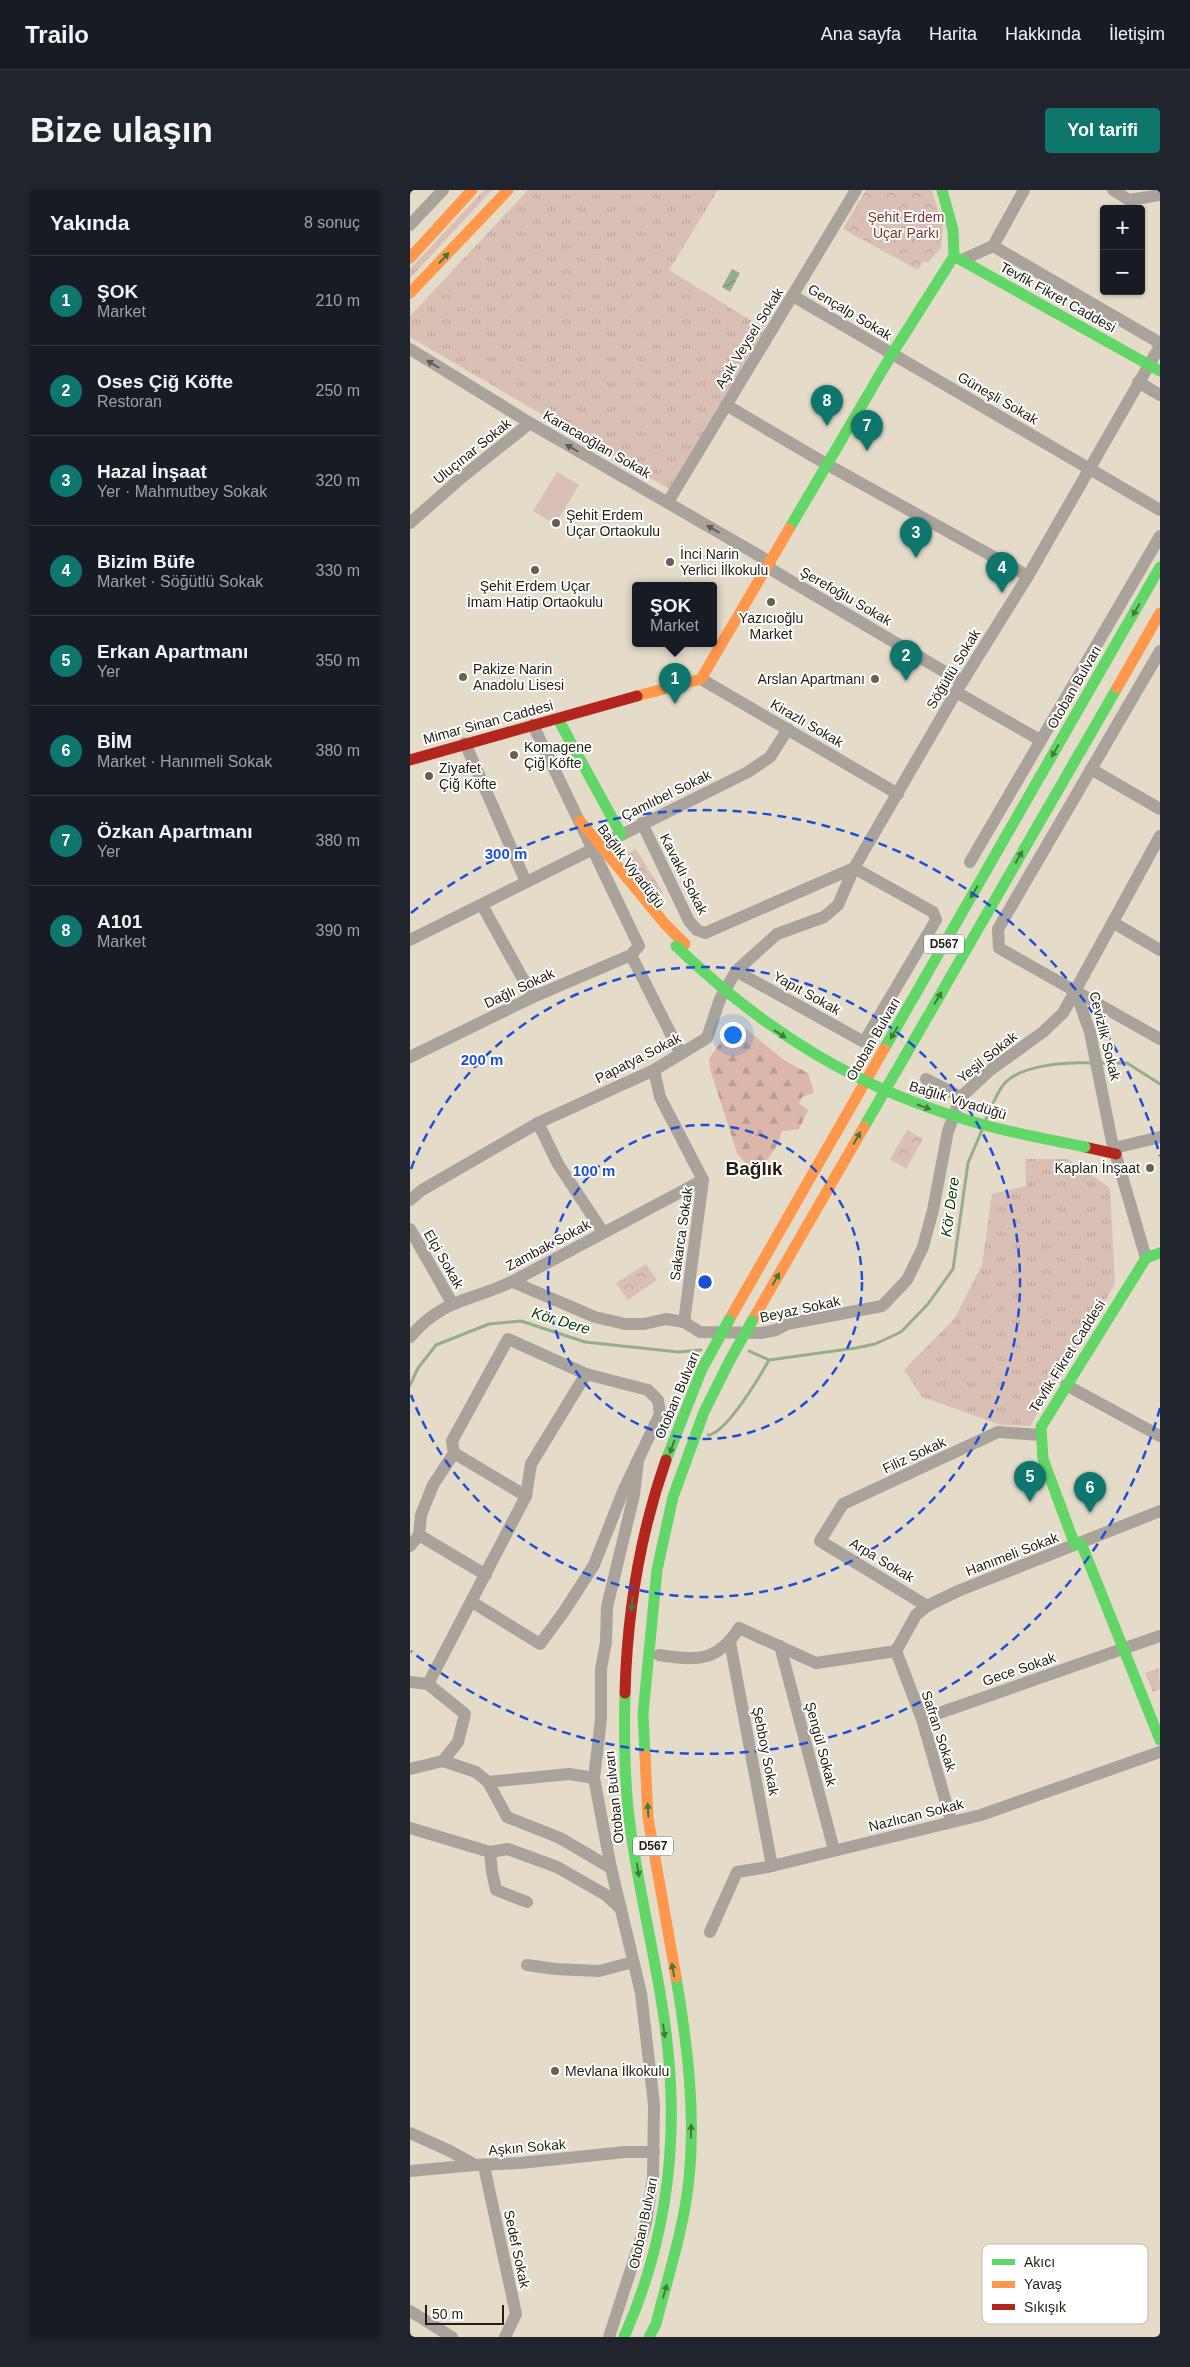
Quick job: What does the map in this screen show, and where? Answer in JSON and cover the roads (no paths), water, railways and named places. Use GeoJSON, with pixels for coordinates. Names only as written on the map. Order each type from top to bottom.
{"type":"FeatureCollection","features":[{"type":"Feature","properties":{"kind":"main road"},"geometry":{"type":"LineString","coordinates":[[410,258],[472,190]]}},
{"type":"Feature","properties":{"kind":"main road"},"geometry":{"type":"LineString","coordinates":[[410,293],[508,190]]}},
{"type":"Feature","properties":{"kind":"main road"},"geometry":{"type":"LineString","coordinates":[[702,679],[892,354],[958,258],[953,230],[942,190]]}},
{"type":"Feature","properties":{"kind":"main road","name":"Tevfik Fikret Caddesi"},"geometry":{"type":"LineString","coordinates":[[958,258],[1156,368]]}},
{"type":"Feature","properties":{"kind":"main road","name":"Otoban Bulvarı"},"geometry":{"type":"LineString","coordinates":[[624,2337],[640,2303],[661,2224],[669,2184],[671,2099],[664,2034],[627,1804],[623,1736],[626,1660],[635,1582],[655,1494],[686,1407],[702,1369],[1160,567]]}},
{"type":"Feature","properties":{"kind":"main road","name":"D567"},"geometry":{"type":"LineString","coordinates":[[649,2337],[656,2324],[682,2223],[689,2178],[692,2099],[684,2024],[648,1818],[643,1714],[657,1570],[673,1497],[704,1412],[730,1360],[1160,612]]}},
{"type":"Feature","properties":{"kind":"main road","name":"Mimar Sinan Caddesi"},"geometry":{"type":"LineString","coordinates":[[410,760],[465,743],[702,679]]}},
{"type":"Feature","properties":{"kind":"main road"},"geometry":{"type":"LineString","coordinates":[[558,718],[621,834]]}},
{"type":"Feature","properties":{"kind":"main road","name":"Bağlık Viyadüğü"},"geometry":{"type":"LineString","coordinates":[[596,846],[637,902],[680,945],[710,980],[761,1022],[819,1059],[888,1093],[961,1119],[1114,1148]]}},
{"type":"Feature","properties":{"kind":"main road"},"geometry":{"type":"LineString","coordinates":[[1146,1258],[1160,1253]]}},
{"type":"Feature","properties":{"kind":"main road","name":"Tevfik Fikret Caddesi"},"geometry":{"type":"LineString","coordinates":[[1146,1258],[1040,1428],[1040,1435],[1043,1459],[1078,1544],[1125,1648],[1160,1740]]}},
{"type":"Feature","properties":{"kind":"street"},"geometry":{"type":"LineString","coordinates":[[410,225],[443,190]]}},
{"type":"Feature","properties":{"kind":"street","name":"Aşık Veysel Sokak"},"geometry":{"type":"LineString","coordinates":[[668,502],[856,190]]}},
{"type":"Feature","properties":{"kind":"street"},"geometry":{"type":"LineString","coordinates":[[958,258],[993,246],[1024,190]]}},
{"type":"Feature","properties":{"kind":"street"},"geometry":{"type":"LineString","coordinates":[[1113,190],[1130,200],[1160,195]]}},
{"type":"Feature","properties":{"kind":"street"},"geometry":{"type":"LineString","coordinates":[[993,246],[1160,344]]}},
{"type":"Feature","properties":{"kind":"street","name":"Gençalp Sokak"},"geometry":{"type":"LineString","coordinates":[[793,296],[892,354]]}},
{"type":"Feature","properties":{"kind":"street","name":"Söğütlü Sokak"},"geometry":{"type":"LineString","coordinates":[[838,905],[854,868],[959,687],[1028,576],[1138,382],[1156,368],[1160,344]]}},
{"type":"Feature","properties":{"kind":"street","name":"Karacaoğlan Sokak"},"geometry":{"type":"LineString","coordinates":[[410,349],[530,424],[668,502],[769,565]]}},
{"type":"Feature","properties":{"kind":"street","name":"Güneşli Sokak"},"geometry":{"type":"LineString","coordinates":[[892,354],[1160,510]]}},
{"type":"Feature","properties":{"kind":"street"},"geometry":{"type":"LineString","coordinates":[[1138,382],[1160,395]]}},
{"type":"Feature","properties":{"kind":"street"},"geometry":{"type":"LineString","coordinates":[[726,406],[1028,576]]}},
{"type":"Feature","properties":{"kind":"street","name":"Uluçınar Sokak"},"geometry":{"type":"LineString","coordinates":[[410,523],[461,478],[530,424]]}},
{"type":"Feature","properties":{"kind":"street"},"geometry":{"type":"LineString","coordinates":[[970,862],[1160,536]]}},
{"type":"Feature","properties":{"kind":"street","name":"Şerefoğlu Sokak"},"geometry":{"type":"LineString","coordinates":[[769,565],[1040,740]]}},
{"type":"Feature","properties":{"kind":"street"},"geometry":{"type":"LineString","coordinates":[[1160,651],[998,929],[999,948],[1160,1039]]}},
{"type":"Feature","properties":{"kind":"street","name":"Kirazlı Sokak"},"geometry":{"type":"LineString","coordinates":[[702,679],[898,794]]}},
{"type":"Feature","properties":{"kind":"street"},"geometry":{"type":"LineString","coordinates":[[533,725],[580,821],[596,846],[635,950],[680,1054]]}},
{"type":"Feature","properties":{"kind":"street","name":"Çamlıbel Sokak"},"geometry":{"type":"LineString","coordinates":[[410,940],[755,767],[770,758],[788,729]]}},
{"type":"Feature","properties":{"kind":"street"},"geometry":{"type":"LineString","coordinates":[[465,743],[526,882]]}},
{"type":"Feature","properties":{"kind":"street"},"geometry":{"type":"LineString","coordinates":[[1091,769],[1160,809]]}},
{"type":"Feature","properties":{"kind":"street","name":"Kavaklı Sokak"},"geometry":{"type":"LineString","coordinates":[[642,823],[689,921],[697,930],[705,933],[854,868]]}},
{"type":"Feature","properties":{"kind":"street","name":"Cevizlik Sokak"},"geometry":{"type":"LineString","coordinates":[[1146,1258],[1114,1148],[1090,1032],[1076,993],[1160,836]]}},
{"type":"Feature","properties":{"kind":"street","name":"Yapıt Sokak"},"geometry":{"type":"LineString","coordinates":[[736,971],[864,1042],[936,920],[933,912],[854,868]]}},
{"type":"Feature","properties":{"kind":"street"},"geometry":{"type":"LineString","coordinates":[[482,905],[533,997]]}},
{"type":"Feature","properties":{"kind":"street","name":"Papatya Sokak"},"geometry":{"type":"LineString","coordinates":[[410,1200],[422,1190],[538,1123],[654,1070],[707,1038],[720,999],[736,971],[777,934],[824,917],[838,905]]}},
{"type":"Feature","properties":{"kind":"street"},"geometry":{"type":"LineString","coordinates":[[1114,923],[1160,950]]}},
{"type":"Feature","properties":{"kind":"street","name":"Dağlı Sokak"},"geometry":{"type":"LineString","coordinates":[[410,1057],[635,950]]}},
{"type":"Feature","properties":{"kind":"street","name":"Yeşil Sokak"},"geometry":{"type":"LineString","coordinates":[[923,1246],[933,1210],[948,1131],[961,1097],[989,1071],[1043,1032],[1063,1013],[1076,993]]}},
{"type":"Feature","properties":{"kind":"street","name":"Sakarca Sokak"},"geometry":{"type":"LineString","coordinates":[[654,1070],[660,1097],[703,1180],[684,1322]]}},
{"type":"Feature","properties":{"kind":"street"},"geometry":{"type":"LineString","coordinates":[[926,1079],[961,1097]]}},
{"type":"Feature","properties":{"kind":"street"},"geometry":{"type":"LineString","coordinates":[[538,1123],[558,1164],[603,1232]]}},
{"type":"Feature","properties":{"kind":"street"},"geometry":{"type":"LineString","coordinates":[[1114,1148],[1160,1137]]}},
{"type":"Feature","properties":{"kind":"street","name":"Zambak Sokak"},"geometry":{"type":"LineString","coordinates":[[410,1337],[424,1320],[452,1303],[513,1282],[703,1180]]}},
{"type":"Feature","properties":{"kind":"street","name":"Elçi Sokak"},"geometry":{"type":"LineString","coordinates":[[410,1229],[452,1303]]}},
{"type":"Feature","properties":{"kind":"street","name":"Beyaz Sokak"},"geometry":{"type":"LineString","coordinates":[[684,1322],[700,1332],[761,1333],[776,1330],[787,1324],[882,1306],[907,1280],[923,1246]]}},
{"type":"Feature","properties":{"kind":"street"},"geometry":{"type":"LineString","coordinates":[[513,1282],[595,1317],[625,1324],[644,1324],[666,1319],[684,1322]]}},
{"type":"Feature","properties":{"kind":"street"},"geometry":{"type":"LineString","coordinates":[[410,1546],[420,1535],[421,1515],[433,1486],[454,1453],[452,1441],[508,1339],[586,1374],[648,1390],[658,1400],[660,1414],[624,1489],[594,1565],[564,1613],[540,1644],[472,1602]]}},
{"type":"Feature","properties":{"kind":"street"},"geometry":{"type":"LineString","coordinates":[[428,1684],[526,1496],[531,1464],[586,1374]]}},
{"type":"Feature","properties":{"kind":"street"},"geometry":{"type":"LineString","coordinates":[[1066,1385],[1160,1436]]}},
{"type":"Feature","properties":{"kind":"street","name":"Filiz Sokak"},"geometry":{"type":"LineString","coordinates":[[820,1540],[843,1504],[998,1432],[1040,1435]]}},
{"type":"Feature","properties":{"kind":"street"},"geometry":{"type":"LineString","coordinates":[[454,1453],[526,1496]]}},
{"type":"Feature","properties":{"kind":"street"},"geometry":{"type":"LineString","coordinates":[[609,2337],[646,2223],[653,2177],[654,2152],[654,2104],[641,1993],[632,1962],[611,1868],[594,1778],[601,1720],[601,1669],[606,1642],[607,1607],[634,1495],[638,1461]]}},
{"type":"Feature","properties":{"kind":"street","name":"Hanımeli Sokak"},"geometry":{"type":"LineString","coordinates":[[896,1651],[916,1615],[927,1606],[958,1591],[1160,1511]]}},
{"type":"Feature","properties":{"kind":"street"},"geometry":{"type":"LineString","coordinates":[[420,1535],[486,1575]]}},
{"type":"Feature","properties":{"kind":"street","name":"Arpa Sokak"},"geometry":{"type":"LineString","coordinates":[[820,1540],[927,1606]]}},
{"type":"Feature","properties":{"kind":"street"},"geometry":{"type":"LineString","coordinates":[[659,1655],[679,1658],[713,1656],[730,1642],[739,1628],[816,1663],[896,1651]]}},
{"type":"Feature","properties":{"kind":"street","name":"Gece Sokak"},"geometry":{"type":"LineString","coordinates":[[922,1719],[1160,1636]]}},
{"type":"Feature","properties":{"kind":"street","name":"Şebboy Sokak"},"geometry":{"type":"LineString","coordinates":[[730,1642],[772,1866]]}},
{"type":"Feature","properties":{"kind":"street","name":"Şengül Sokak"},"geometry":{"type":"LineString","coordinates":[[780,1646],[834,1850]]}},
{"type":"Feature","properties":{"kind":"street","name":"Safran Sokak"},"geometry":{"type":"LineString","coordinates":[[896,1651],[922,1719],[951,1820]]}},
{"type":"Feature","properties":{"kind":"street"},"geometry":{"type":"LineString","coordinates":[[410,1682],[428,1684],[465,1714],[458,1742],[443,1761]]}},
{"type":"Feature","properties":{"kind":"street","name":"Nazlıcan Sokak"},"geometry":{"type":"LineString","coordinates":[[710,1932],[737,1872],[772,1866],[951,1820],[981,1815],[1160,1752]]}},
{"type":"Feature","properties":{"kind":"street"},"geometry":{"type":"LineString","coordinates":[[410,1769],[443,1761],[476,1772],[488,1782],[507,1817],[560,1838],[611,1868]]}},
{"type":"Feature","properties":{"kind":"street"},"geometry":{"type":"LineString","coordinates":[[488,1782],[569,1774],[594,1778]]}},
{"type":"Feature","properties":{"kind":"street"},"geometry":{"type":"LineString","coordinates":[[410,1828],[490,1852],[508,1849],[557,1867],[606,1895],[621,1909]]}},
{"type":"Feature","properties":{"kind":"street"},"geometry":{"type":"LineString","coordinates":[[490,1852],[496,1890],[527,1902]]}},
{"type":"Feature","properties":{"kind":"street"},"geometry":{"type":"LineString","coordinates":[[527,1965],[555,1969],[599,1971],[632,1962]]}},
{"type":"Feature","properties":{"kind":"street","name":"Aşkın Sokak"},"geometry":{"type":"LineString","coordinates":[[410,2133],[479,2166],[625,2152],[654,2152]]}},
{"type":"Feature","properties":{"kind":"street"},"geometry":{"type":"LineString","coordinates":[[410,2171],[479,2166]]}},
{"type":"Feature","properties":{"kind":"street","name":"Sedef Sokak"},"geometry":{"type":"LineString","coordinates":[[479,2166],[516,2314],[505,2337]]}},
{"type":"Feature","properties":{"kind":"street"},"geometry":{"type":"LineString","coordinates":[[410,2311],[452,2337]]}},
{"type":"Feature","properties":{"kind":"water"},"geometry":{"type":"Polygon","coordinates":[[[732,269],[740,273],[730,292],[722,287],[732,269]]]}},
{"type":"Feature","properties":{"kind":"waterway","name":"Kör Dere"},"geometry":{"type":"LineString","coordinates":[[986,1119],[1001,1088],[1012,1077],[1033,1068],[1059,1064],[1093,1063]]}},
{"type":"Feature","properties":{"kind":"waterway","name":"Kör Dere"},"geometry":{"type":"LineString","coordinates":[[1100,1063],[1127,1063],[1160,1084]]}},
{"type":"Feature","properties":{"kind":"waterway","name":"Kör Dere"},"geometry":{"type":"LineString","coordinates":[[749,1351],[769,1360],[875,1344],[901,1332],[928,1304],[953,1269],[968,1163],[982,1130]]}},
{"type":"Feature","properties":{"kind":"waterway","name":"Kör Dere"},"geometry":{"type":"LineString","coordinates":[[410,1385],[418,1368],[436,1345],[489,1324],[521,1321],[585,1342],[678,1352],[701,1350]]}},
{"type":"Feature","properties":{"kind":"waterway"},"geometry":{"type":"LineString","coordinates":[[708,1435],[724,1425],[733,1415],[769,1360]]}},
{"type":"Feature","properties":{"kind":"place","name":"A101"},"geometry":{"type":"Point","coordinates":[827,426]}},
{"type":"Feature","properties":{"kind":"place","name":"Özkan Apartmanı"},"geometry":{"type":"Point","coordinates":[867,451]}},
{"type":"Feature","properties":{"kind":"place","name":"Şehit Erdem Uçar Ortaokulu"},"geometry":{"type":"Point","coordinates":[556,523]}},
{"type":"Feature","properties":{"kind":"place","name":"Hazal İnşaat"},"geometry":{"type":"Point","coordinates":[916,558]}},
{"type":"Feature","properties":{"kind":"place","name":"İnci Narin Yerlici İlkokulu"},"geometry":{"type":"Point","coordinates":[670,562]}},
{"type":"Feature","properties":{"kind":"place","name":"Şehit Erdem Uçar İmam Hatip Ortaokulu"},"geometry":{"type":"Point","coordinates":[535,570]}},
{"type":"Feature","properties":{"kind":"place","name":"Bizim Büfe"},"geometry":{"type":"Point","coordinates":[1002,593]}},
{"type":"Feature","properties":{"kind":"place","name":"Yazıcıoğlu Market"},"geometry":{"type":"Point","coordinates":[771,602]}},
{"type":"Feature","properties":{"kind":"place","name":"Pakize Narin Anadolu Lisesi"},"geometry":{"type":"Point","coordinates":[463,677]}},
{"type":"Feature","properties":{"kind":"place","name":"Arslan Apartmanı"},"geometry":{"type":"Point","coordinates":[875,679]}},
{"type":"Feature","properties":{"kind":"place","name":"Oses Çiğ Köfte"},"geometry":{"type":"Point","coordinates":[906,681]}},
{"type":"Feature","properties":{"kind":"place","name":"ŞOK"},"geometry":{"type":"Point","coordinates":[675,704]}},
{"type":"Feature","properties":{"kind":"place","name":"Komagene Çiğ Köfte"},"geometry":{"type":"Point","coordinates":[514,755]}},
{"type":"Feature","properties":{"kind":"place","name":"Ziyafet Çiğ Köfte"},"geometry":{"type":"Point","coordinates":[429,776]}},
{"type":"Feature","properties":{"kind":"place","name":"Kaplan İnşaat"},"geometry":{"type":"Point","coordinates":[1150,1168]}},
{"type":"Feature","properties":{"kind":"place","name":"Erkan Apartmanı"},"geometry":{"type":"Point","coordinates":[1030,1502]}},
{"type":"Feature","properties":{"kind":"place","name":"BİM"},"geometry":{"type":"Point","coordinates":[1090,1513]}},
{"type":"Feature","properties":{"kind":"place","name":"Mevlana İlkokulu"},"geometry":{"type":"Point","coordinates":[555,2071]}},
{"type":"Feature","properties":{"kind":"district","name":"Bağlık"},"geometry":{"type":"Point","coordinates":[754,1168]}},
{"type":"Feature","properties":{"kind":"park label","name":"Şehit Erdem Uçar Parkı"},"geometry":{"type":"Point","coordinates":[906,226]}}]}
